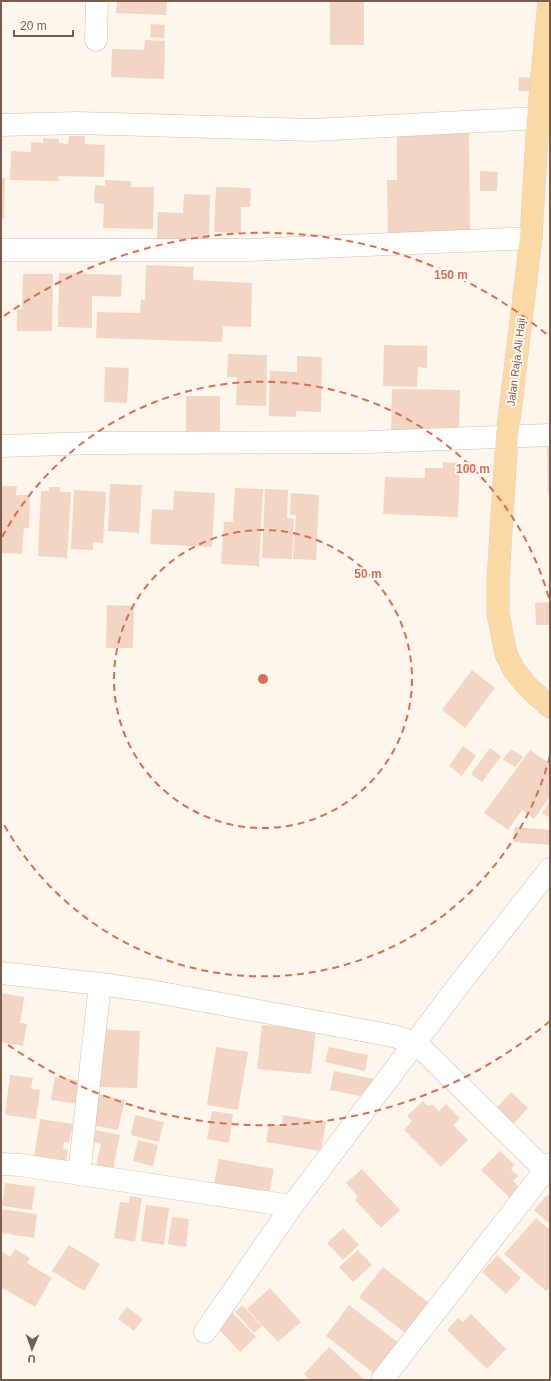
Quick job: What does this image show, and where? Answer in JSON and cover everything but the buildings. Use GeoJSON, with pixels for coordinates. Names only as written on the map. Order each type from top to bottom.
{"type":"FeatureCollection","features":[{"type":"Feature","properties":{"kind":"main road","name":"Jalan Raja Ali Haji"},"geometry":{"type":"LineString","coordinates":[[549,1],[538,118],[531,238],[507,436],[498,580],[498,613],[506,654],[514,670],[527,686],[550,707]]}},
{"type":"Feature","properties":{"kind":"street"},"geometry":{"type":"LineString","coordinates":[[96,40],[97,1]]}},
{"type":"Feature","properties":{"kind":"street"},"geometry":{"type":"LineString","coordinates":[[1,125],[78,123],[313,130],[538,118]]}},
{"type":"Feature","properties":{"kind":"street"},"geometry":{"type":"LineString","coordinates":[[1,250],[248,250],[531,238]]}},
{"type":"Feature","properties":{"kind":"street"},"geometry":{"type":"LineString","coordinates":[[1,446],[94,443],[369,442],[507,436],[550,436]]}},
{"type":"Feature","properties":{"kind":"street"},"geometry":{"type":"LineString","coordinates":[[206,1332],[292,1206],[461,982],[550,870]]}},
{"type":"Feature","properties":{"kind":"street"},"geometry":{"type":"LineString","coordinates":[[1,973],[100,984],[393,1036],[416,1043],[548,1167],[382,1380]]}},
{"type":"Feature","properties":{"kind":"street"},"geometry":{"type":"LineString","coordinates":[[79,1174],[100,984]]}},
{"type":"Feature","properties":{"kind":"street"},"geometry":{"type":"LineString","coordinates":[[1,1164],[79,1174],[292,1206]]}}]}
